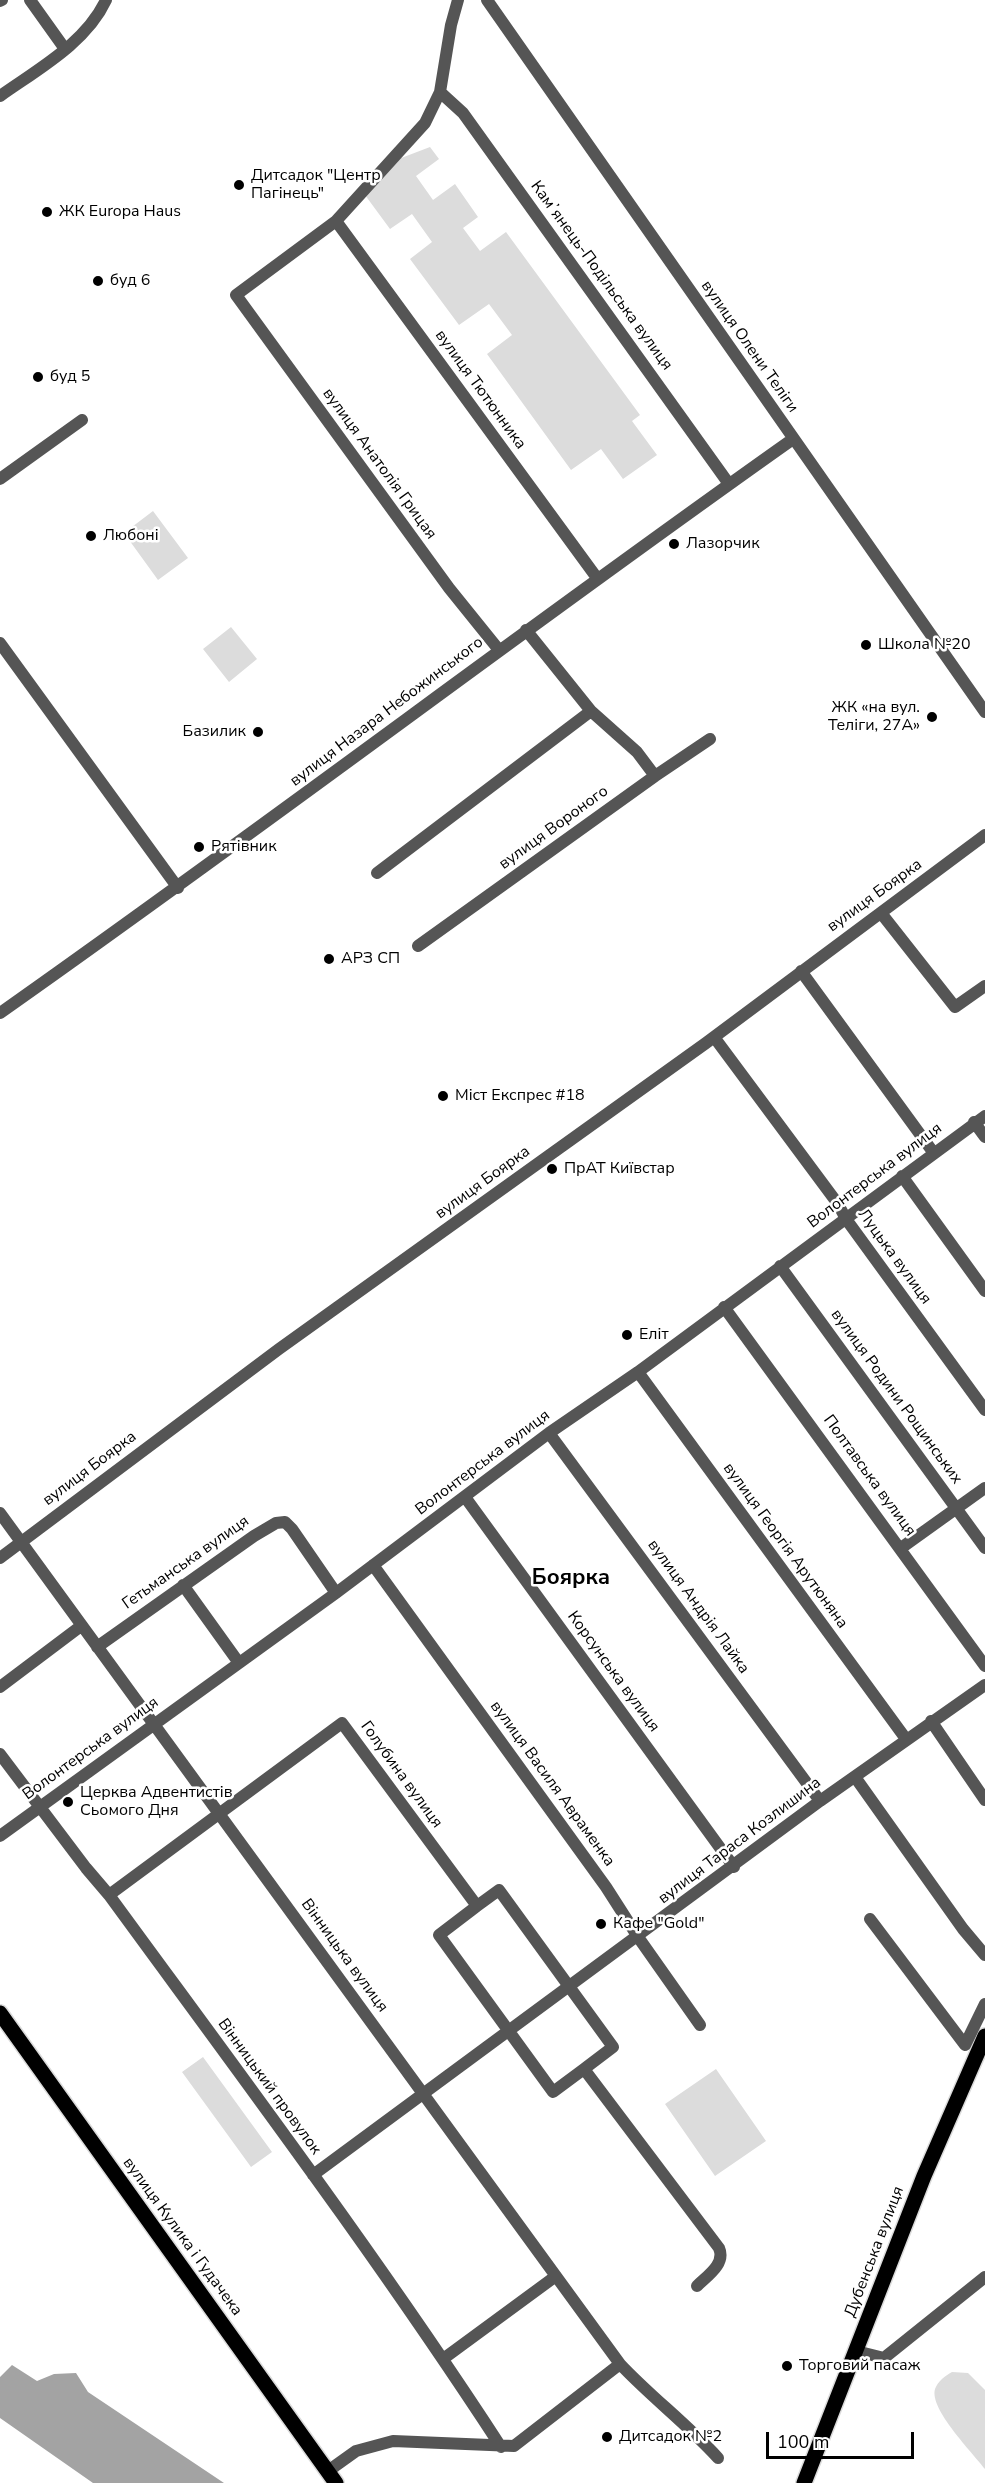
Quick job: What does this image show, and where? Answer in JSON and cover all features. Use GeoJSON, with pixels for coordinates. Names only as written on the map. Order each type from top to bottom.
{"type":"FeatureCollection","features":[{"type":"Feature","properties":{"kind":"main road","name":"вулиця Кулика і Гудачека"},"geometry":{"type":"LineString","coordinates":[[0,2013],[332,2477]]}},
{"type":"Feature","properties":{"kind":"main road","name":"Дубенська вулиця"},"geometry":{"type":"LineString","coordinates":[[804,2483],[924,2176],[985,2036]]}},
{"type":"Feature","properties":{"kind":"street"},"geometry":{"type":"LineString","coordinates":[[30,0],[65,49]]}},
{"type":"Feature","properties":{"kind":"street"},"geometry":{"type":"LineString","coordinates":[[0,96],[65,49],[88,29],[106,0]]}},
{"type":"Feature","properties":{"kind":"street"},"geometry":{"type":"LineString","coordinates":[[336,221],[425,123],[440,92],[451,25],[458,0]]}},
{"type":"Feature","properties":{"kind":"street","name":"вулиця Олени Теліги"},"geometry":{"type":"LineString","coordinates":[[487,0],[985,712]]}},
{"type":"Feature","properties":{"kind":"street","name":"Камʼянець-Подільська вулиця"},"geometry":{"type":"LineString","coordinates":[[440,92],[463,113],[729,484]]}},
{"type":"Feature","properties":{"kind":"street","name":"вулиця Анатолія Грицая"},"geometry":{"type":"LineString","coordinates":[[336,221],[236,296],[449,588],[499,650]]}},
{"type":"Feature","properties":{"kind":"street","name":"вулиця Тютюнника"},"geometry":{"type":"LineString","coordinates":[[336,221],[597,578]]}},
{"type":"Feature","properties":{"kind":"street"},"geometry":{"type":"LineString","coordinates":[[0,479],[82,420]]}},
{"type":"Feature","properties":{"kind":"street","name":"вулиця Назара Небожинського"},"geometry":{"type":"LineString","coordinates":[[0,1013],[178,888],[597,578],[793,438]]}},
{"type":"Feature","properties":{"kind":"street"},"geometry":{"type":"LineString","coordinates":[[526,630],[591,711],[637,752],[655,776]]}},
{"type":"Feature","properties":{"kind":"street"},"geometry":{"type":"LineString","coordinates":[[0,643],[178,888]]}},
{"type":"Feature","properties":{"kind":"street"},"geometry":{"type":"LineString","coordinates":[[377,873],[591,711]]}},
{"type":"Feature","properties":{"kind":"street","name":"вулиця Вороного"},"geometry":{"type":"LineString","coordinates":[[418,946],[710,739]]}},
{"type":"Feature","properties":{"kind":"street","name":"вулиця Боярка"},"geometry":{"type":"LineString","coordinates":[[0,1558],[279,1349],[714,1037],[985,836]]}},
{"type":"Feature","properties":{"kind":"street"},"geometry":{"type":"LineString","coordinates":[[881,913],[955,1007],[985,986]]}},
{"type":"Feature","properties":{"kind":"street"},"geometry":{"type":"LineString","coordinates":[[801,971],[933,1152]]}},
{"type":"Feature","properties":{"kind":"street","name":"Луцька вулиця"},"geometry":{"type":"LineString","coordinates":[[714,1037],[838,1204],[846,1219],[985,1410]]}},
{"type":"Feature","properties":{"kind":"street"},"geometry":{"type":"LineString","coordinates":[[980,1119],[985,1137]]}},
{"type":"Feature","properties":{"kind":"street","name":"Волонтерська вулиця"},"geometry":{"type":"LineString","coordinates":[[0,1836],[153,1723],[336,1593],[549,1432],[638,1371],[980,1119]]}},
{"type":"Feature","properties":{"kind":"street"},"geometry":{"type":"LineString","coordinates":[[902,1176],[985,1291]]}},
{"type":"Feature","properties":{"kind":"street","name":"вулиця Родини Рощинських"},"geometry":{"type":"LineString","coordinates":[[780,1266],[985,1548]]}},
{"type":"Feature","properties":{"kind":"street","name":"Полтавська вулиця"},"geometry":{"type":"LineString","coordinates":[[724,1307],[985,1666]]}},
{"type":"Feature","properties":{"kind":"street","name":"вулиця Георгія Арутюняна"},"geometry":{"type":"LineString","coordinates":[[638,1371],[906,1739]]}},
{"type":"Feature","properties":{"kind":"street","name":"вулиця Андрія Лайка"},"geometry":{"type":"LineString","coordinates":[[549,1432],[820,1802]]}},
{"type":"Feature","properties":{"kind":"street"},"geometry":{"type":"LineString","coordinates":[[901,1548],[985,1488]]}},
{"type":"Feature","properties":{"kind":"street","name":"Корсунська вулиця"},"geometry":{"type":"LineString","coordinates":[[465,1497],[734,1867]]}},
{"type":"Feature","properties":{"kind":"street","name":"Вінницька вулиця"},"geometry":{"type":"LineString","coordinates":[[0,1513],[620,2364],[717,2458]]}},
{"type":"Feature","properties":{"kind":"street","name":"Гетьманська вулиця"},"geometry":{"type":"LineString","coordinates":[[97,1647],[183,1585],[276,1523],[285,1522],[336,1593]]}},
{"type":"Feature","properties":{"kind":"street","name":"вулиця Василя Авраменка"},"geometry":{"type":"LineString","coordinates":[[373,1565],[606,1887],[700,2025]]}},
{"type":"Feature","properties":{"kind":"street"},"geometry":{"type":"LineString","coordinates":[[183,1585],[239,1663]]}},
{"type":"Feature","properties":{"kind":"street"},"geometry":{"type":"LineString","coordinates":[[0,1688],[81,1626]]}},
{"type":"Feature","properties":{"kind":"street","name":"вулиця Тараса Козлишина"},"geometry":{"type":"LineString","coordinates":[[313,2175],[906,1739],[985,1685]]}},
{"type":"Feature","properties":{"kind":"street"},"geometry":{"type":"LineString","coordinates":[[931,1721],[985,1800]]}},
{"type":"Feature","properties":{"kind":"street","name":"Голубина вулиця"},"geometry":{"type":"LineString","coordinates":[[109,1895],[342,1723],[477,1906]]}},
{"type":"Feature","properties":{"kind":"street","name":"Вінницький провулок"},"geometry":{"type":"LineString","coordinates":[[0,1754],[109,1895],[313,2175],[443,2359],[501,2447]]}},
{"type":"Feature","properties":{"kind":"street"},"geometry":{"type":"LineString","coordinates":[[855,1777],[963,1929],[985,1955]]}},
{"type":"Feature","properties":{"kind":"street"},"geometry":{"type":"LineString","coordinates":[[499,1890],[613,2047],[553,2092],[439,1935],[477,1906],[499,1890]]}},
{"type":"Feature","properties":{"kind":"street"},"geometry":{"type":"LineString","coordinates":[[870,1919],[965,2045],[985,2004]]}},
{"type":"Feature","properties":{"kind":"street"},"geometry":{"type":"LineString","coordinates":[[584,2069],[719,2248],[721,2254],[719,2263],[697,2286]]}},
{"type":"Feature","properties":{"kind":"street"},"geometry":{"type":"LineString","coordinates":[[443,2359],[556,2276]]}},
{"type":"Feature","properties":{"kind":"street"},"geometry":{"type":"LineString","coordinates":[[856,2351],[884,2358],[985,2277]]}},
{"type":"Feature","properties":{"kind":"street"},"geometry":{"type":"LineString","coordinates":[[332,2477],[356,2451],[393,2441],[514,2446],[620,2364]]}},
{"type":"Feature","properties":{"kind":"shaded area"},"geometry":{"type":"Polygon","coordinates":[[[430,147],[439,159],[416,176],[433,200],[455,184],[478,217],[463,228],[480,251],[506,232],[640,415],[632,421],[657,455],[623,479],[601,449],[571,470],[487,354],[512,335],[489,304],[459,325],[410,259],[432,242],[412,214],[390,229],[365,195],[396,160],[430,147]]]}},
{"type":"Feature","properties":{"kind":"shaded area"},"geometry":{"type":"Polygon","coordinates":[[[153,511],[188,558],[158,580],[124,533],[153,511]]]}},
{"type":"Feature","properties":{"kind":"shaded area"},"geometry":{"type":"Polygon","coordinates":[[[231,627],[257,659],[229,682],[203,649],[231,627]]]}},
{"type":"Feature","properties":{"kind":"shaded area"},"geometry":{"type":"Polygon","coordinates":[[[203,2057],[272,2152],[251,2167],[182,2072],[203,2057]]]}},
{"type":"Feature","properties":{"kind":"shaded area"},"geometry":{"type":"Polygon","coordinates":[[[716,2069],[766,2141],[715,2176],[665,2104],[716,2069]]]}},
{"type":"Feature","properties":{"kind":"shaded area"},"geometry":{"type":"Polygon","coordinates":[[[12,2365],[37,2381],[54,2374],[76,2373],[88,2392],[224,2483],[93,2483],[0,2418],[0,2377],[12,2365]]]}},
{"type":"Feature","properties":{"kind":"shaded area"},"geometry":{"type":"Polygon","coordinates":[[[952,2372],[968,2373],[985,2390],[985,2469],[945,2419],[935,2398],[935,2389],[938,2384],[952,2372]]]}},
{"type":"Feature","properties":{"kind":"place","name":"Дитсадок \"Центр Пагінець\""},"geometry":{"type":"Point","coordinates":[239,185]}},
{"type":"Feature","properties":{"kind":"place","name":"ЖК Europa Haus"},"geometry":{"type":"Point","coordinates":[47,212]}},
{"type":"Feature","properties":{"kind":"place","name":"буд 6"},"geometry":{"type":"Point","coordinates":[98,281]}},
{"type":"Feature","properties":{"kind":"place","name":"буд 5"},"geometry":{"type":"Point","coordinates":[38,377]}},
{"type":"Feature","properties":{"kind":"place","name":"Любоні"},"geometry":{"type":"Point","coordinates":[91,536]}},
{"type":"Feature","properties":{"kind":"place","name":"Лазорчик"},"geometry":{"type":"Point","coordinates":[674,544]}},
{"type":"Feature","properties":{"kind":"place","name":"Школа №20"},"geometry":{"type":"Point","coordinates":[866,645]}},
{"type":"Feature","properties":{"kind":"place","name":"ЖК «на вул. Теліги, 27А»"},"geometry":{"type":"Point","coordinates":[932,717]}},
{"type":"Feature","properties":{"kind":"place","name":"Базилик"},"geometry":{"type":"Point","coordinates":[258,732]}},
{"type":"Feature","properties":{"kind":"place","name":"Рятівник"},"geometry":{"type":"Point","coordinates":[199,847]}},
{"type":"Feature","properties":{"kind":"place","name":"АРЗ СП"},"geometry":{"type":"Point","coordinates":[329,959]}},
{"type":"Feature","properties":{"kind":"place","name":"Міст Експрес #18"},"geometry":{"type":"Point","coordinates":[443,1096]}},
{"type":"Feature","properties":{"kind":"place","name":"ПрАТ Київстар"},"geometry":{"type":"Point","coordinates":[552,1169]}},
{"type":"Feature","properties":{"kind":"place","name":"Еліт"},"geometry":{"type":"Point","coordinates":[627,1335]}},
{"type":"Feature","properties":{"kind":"place","name":"Церква Адвентистів Сьомого Дня"},"geometry":{"type":"Point","coordinates":[68,1802]}},
{"type":"Feature","properties":{"kind":"place","name":"Кафе \"Gold\""},"geometry":{"type":"Point","coordinates":[601,1924]}},
{"type":"Feature","properties":{"kind":"place","name":"Торговий пасаж"},"geometry":{"type":"Point","coordinates":[787,2366]}},
{"type":"Feature","properties":{"kind":"place","name":"Дитсадок №2"},"geometry":{"type":"Point","coordinates":[607,2437]}},
{"type":"Feature","properties":{"kind":"district","name":"Боярка"},"geometry":{"type":"Point","coordinates":[571,1579]}}]}
